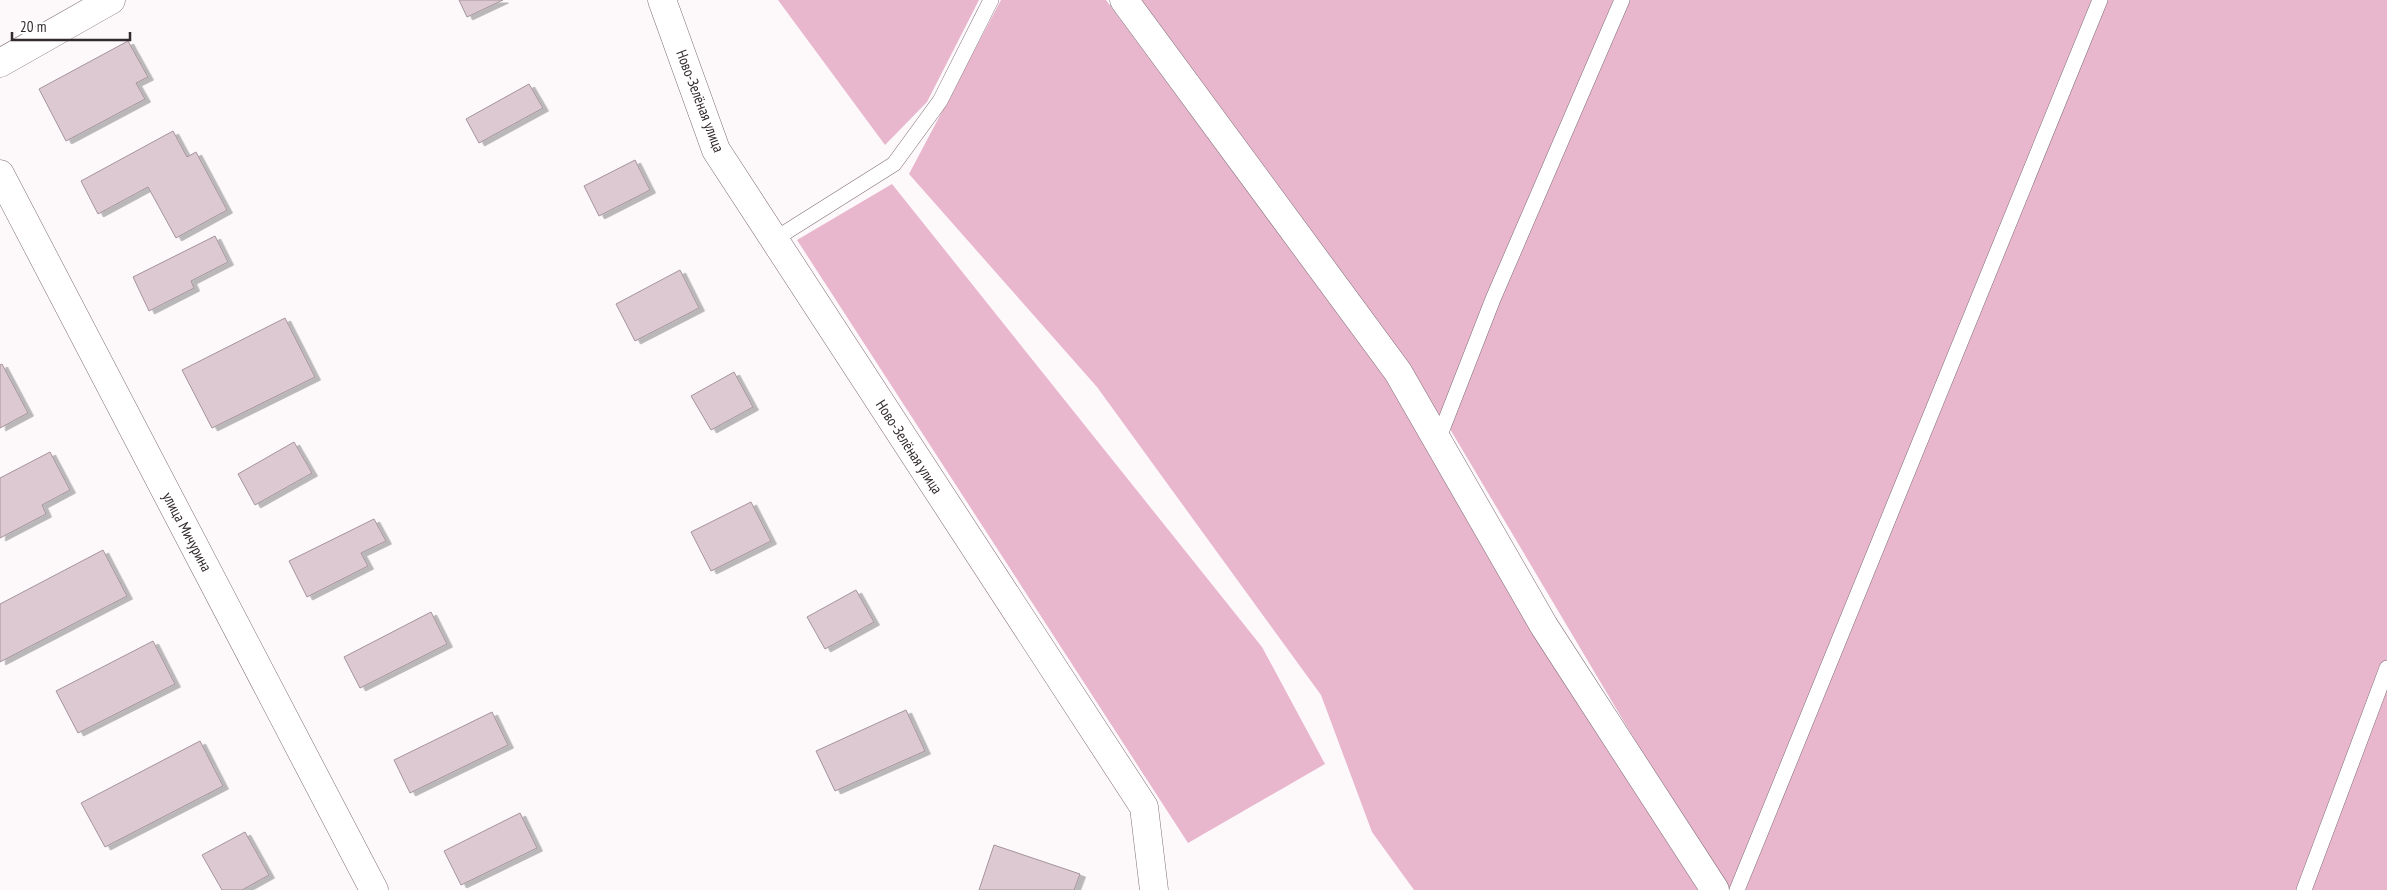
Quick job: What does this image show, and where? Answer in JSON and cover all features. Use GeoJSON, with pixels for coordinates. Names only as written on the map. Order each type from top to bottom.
{"type":"FeatureCollection","features":[{"type":"Feature","properties":{"kind":"street"},"geometry":{"type":"LineString","coordinates":[[0,62],[110,0]]}},
{"type":"Feature","properties":{"kind":"street","name":"Ново-Зелёная улица"},"geometry":{"type":"LineString","coordinates":[[662,0],[716,150],[1144,807],[1154,890]]}},
{"type":"Feature","properties":{"kind":"street"},"geometry":{"type":"LineString","coordinates":[[1124,0],[1398,372],[1544,626],[1715,890]]}},
{"type":"Feature","properties":{"kind":"street","name":"улица Мичурина"},"geometry":{"type":"LineString","coordinates":[[0,174],[374,890]]}},
{"type":"Feature","properties":{"kind":"lane"},"geometry":{"type":"LineString","coordinates":[[775,240],[894,164],[940,101],[991,0]]}},
{"type":"Feature","properties":{"kind":"lane"},"geometry":{"type":"LineString","coordinates":[[1438,440],[1493,299],[1622,0]]}},
{"type":"Feature","properties":{"kind":"lane"},"geometry":{"type":"LineString","coordinates":[[1737,890],[2100,0]]}},
{"type":"Feature","properties":{"kind":"lane"},"geometry":{"type":"LineString","coordinates":[[2304,890],[2387,668]]}},
{"type":"Feature","properties":{"kind":"shaded area"},"geometry":{"type":"Polygon","coordinates":[[[778,0],[979,0],[927,102],[885,145],[778,0]]]}},
{"type":"Feature","properties":{"kind":"shaded area"},"geometry":{"type":"Polygon","coordinates":[[[1001,0],[1106,0],[1390,384],[1705,890],[1414,890],[1372,832],[1321,695],[1097,387],[909,174],[1001,0]]]}},
{"type":"Feature","properties":{"kind":"shaded area"},"geometry":{"type":"Polygon","coordinates":[[[1134,0],[2387,0],[2387,890],[1724,890],[1450,429],[1134,0]]]}},
{"type":"Feature","properties":{"kind":"shaded area"},"geometry":{"type":"Polygon","coordinates":[[[892,184],[1262,647],[1325,764],[1188,843],[797,240],[892,184]]]}},
{"type":"Feature","properties":{"kind":"building"},"geometry":{"type":"Polygon","coordinates":[[[459,0],[503,0],[467,17],[459,0]]]}},
{"type":"Feature","properties":{"kind":"building"},"geometry":{"type":"Polygon","coordinates":[[[128,41],[148,77],[136,83],[145,99],[66,141],[39,89],[128,41]]]}},
{"type":"Feature","properties":{"kind":"building"},"geometry":{"type":"Polygon","coordinates":[[[529,84],[543,108],[479,143],[466,119],[529,84]]]}},
{"type":"Feature","properties":{"kind":"building"},"geometry":{"type":"Polygon","coordinates":[[[173,131],[187,157],[196,152],[227,210],[176,238],[148,187],[98,214],[81,181],[173,131]]]}},
{"type":"Feature","properties":{"kind":"building"},"geometry":{"type":"Polygon","coordinates":[[[635,160],[650,190],[599,216],[584,186],[635,160]]]}},
{"type":"Feature","properties":{"kind":"building"},"geometry":{"type":"Polygon","coordinates":[[[215,236],[228,262],[191,281],[194,288],[149,311],[133,277],[215,236]]]}},
{"type":"Feature","properties":{"kind":"building"},"geometry":{"type":"Polygon","coordinates":[[[680,270],[699,308],[635,341],[616,304],[680,270]]]}},
{"type":"Feature","properties":{"kind":"building"},"geometry":{"type":"Polygon","coordinates":[[[285,318],[315,377],[212,428],[182,370],[285,318]]]}},
{"type":"Feature","properties":{"kind":"building"},"geometry":{"type":"Polygon","coordinates":[[[2,364],[28,413],[0,428],[0,365],[2,364]]]}},
{"type":"Feature","properties":{"kind":"building"},"geometry":{"type":"Polygon","coordinates":[[[734,372],[753,407],[711,430],[691,396],[734,372]]]}},
{"type":"Feature","properties":{"kind":"building"},"geometry":{"type":"Polygon","coordinates":[[[294,442],[312,473],[255,505],[238,474],[294,442]]]}},
{"type":"Feature","properties":{"kind":"building"},"geometry":{"type":"Polygon","coordinates":[[[50,452],[70,490],[42,505],[46,514],[0,538],[0,478],[50,452]]]}},
{"type":"Feature","properties":{"kind":"building"},"geometry":{"type":"Polygon","coordinates":[[[751,502],[771,541],[711,571],[691,532],[751,502]]]}},
{"type":"Feature","properties":{"kind":"building"},"geometry":{"type":"Polygon","coordinates":[[[374,519],[386,541],[361,553],[368,566],[307,597],[289,561],[374,519]]]}},
{"type":"Feature","properties":{"kind":"building"},"geometry":{"type":"Polygon","coordinates":[[[103,550],[127,596],[0,662],[0,604],[103,550]]]}},
{"type":"Feature","properties":{"kind":"building"},"geometry":{"type":"Polygon","coordinates":[[[856,590],[874,622],[825,649],[807,617],[856,590]]]}},
{"type":"Feature","properties":{"kind":"building"},"geometry":{"type":"Polygon","coordinates":[[[431,612],[447,644],[360,688],[344,657],[431,612]]]}},
{"type":"Feature","properties":{"kind":"building"},"geometry":{"type":"Polygon","coordinates":[[[153,641],[175,684],[78,733],[56,691],[153,641]]]}},
{"type":"Feature","properties":{"kind":"building"},"geometry":{"type":"Polygon","coordinates":[[[906,710],[925,751],[835,791],[816,751],[906,710]]]}},
{"type":"Feature","properties":{"kind":"building"},"geometry":{"type":"Polygon","coordinates":[[[492,712],[508,745],[410,793],[394,760],[492,712]]]}},
{"type":"Feature","properties":{"kind":"building"},"geometry":{"type":"Polygon","coordinates":[[[200,741],[223,786],[105,847],[81,803],[200,741]]]}},
{"type":"Feature","properties":{"kind":"building"},"geometry":{"type":"Polygon","coordinates":[[[520,813],[537,848],[461,885],[444,851],[520,813]]]}},
{"type":"Feature","properties":{"kind":"building"},"geometry":{"type":"Polygon","coordinates":[[[245,832],[269,875],[242,890],[222,890],[202,855],[245,832]]]}},
{"type":"Feature","properties":{"kind":"building"},"geometry":{"type":"Polygon","coordinates":[[[994,845],[1080,874],[1074,890],[979,890],[994,845]]]}}]}
